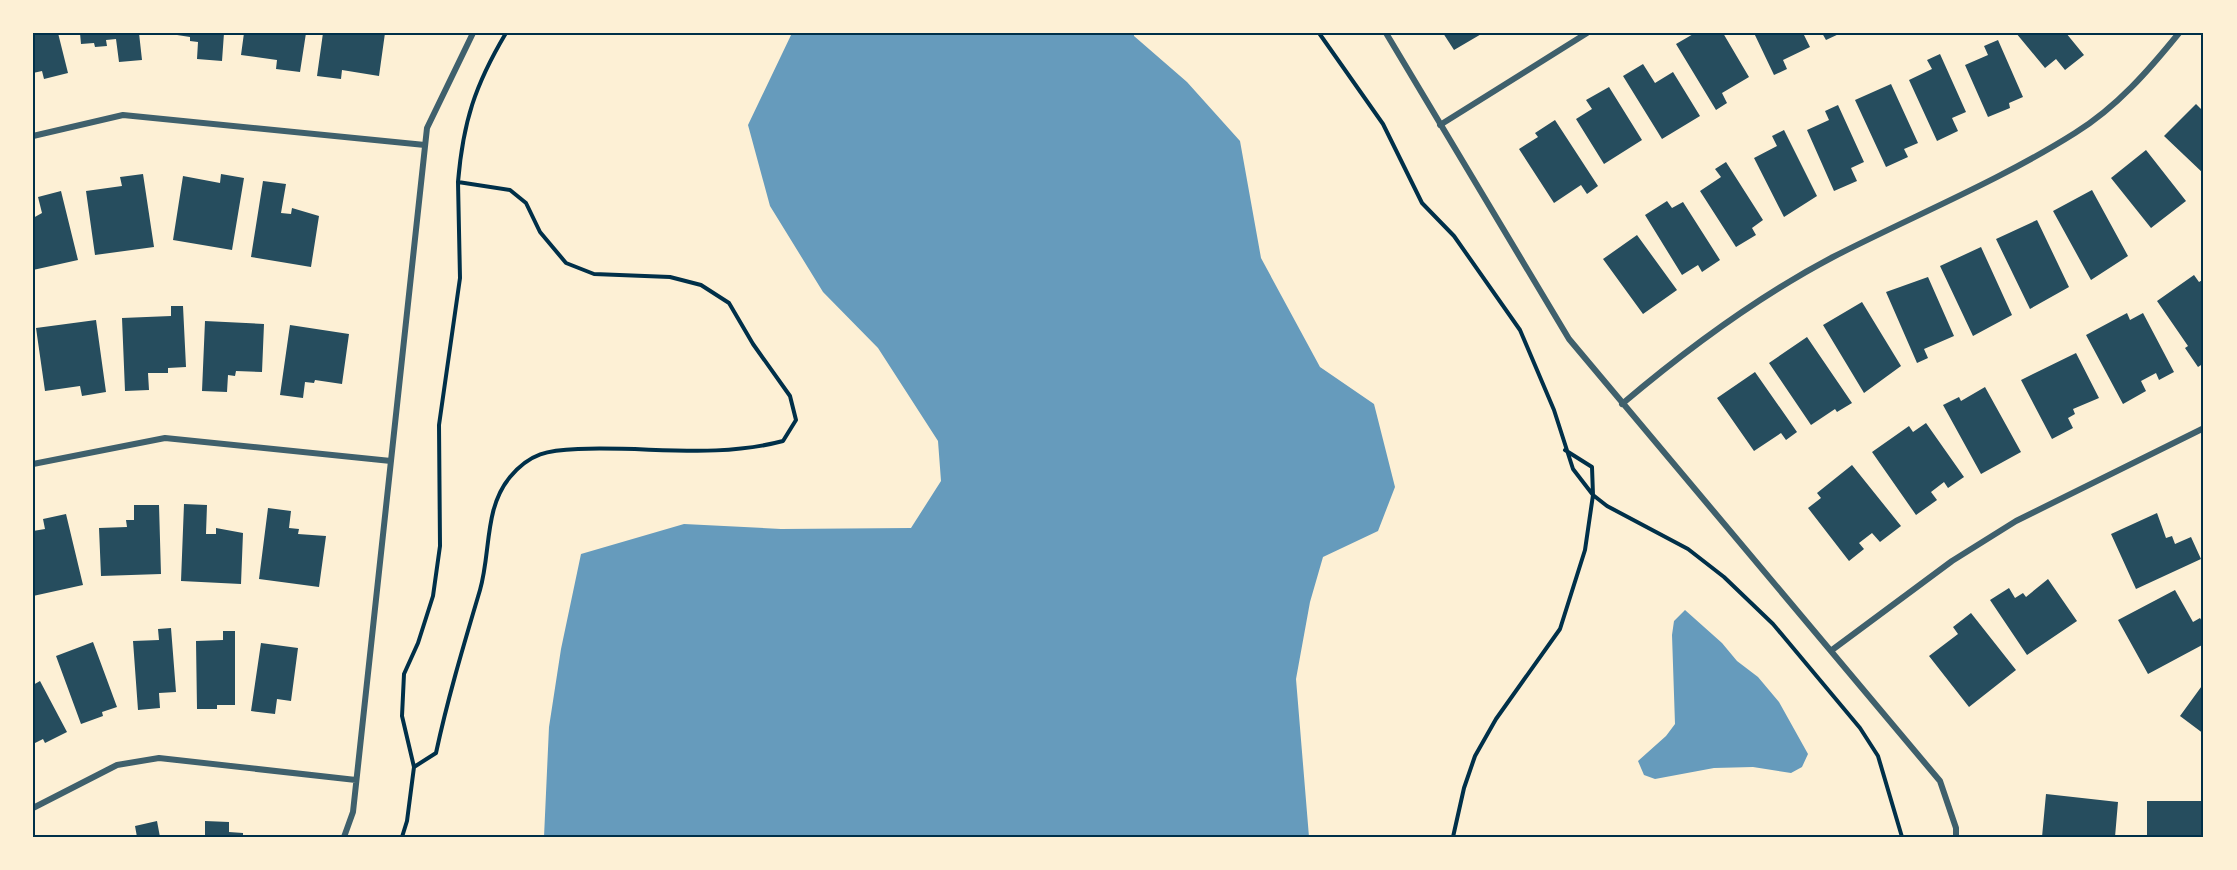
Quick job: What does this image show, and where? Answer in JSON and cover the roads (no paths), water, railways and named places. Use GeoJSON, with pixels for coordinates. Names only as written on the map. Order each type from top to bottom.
{"type":"FeatureCollection","features":[{"type":"Feature","properties":{"kind":"street"},"geometry":{"type":"LineString","coordinates":[[344,837],[353,812],[427,128],[473,33]]}},
{"type":"Feature","properties":{"kind":"street"},"geometry":{"type":"LineString","coordinates":[[1386,33],[1569,339],[1940,781],[1956,828],[1956,837]]}},
{"type":"Feature","properties":{"kind":"street"},"geometry":{"type":"LineString","coordinates":[[1440,125],[1587,33]]}},
{"type":"Feature","properties":{"kind":"street"},"geometry":{"type":"LineString","coordinates":[[1622,404],[1688,350],[1751,306],[1831,258],[2076,132],[2134,86],[2180,33]]}},
{"type":"Feature","properties":{"kind":"street"},"geometry":{"type":"LineString","coordinates":[[33,136],[123,115],[425,145]]}},
{"type":"Feature","properties":{"kind":"street"},"geometry":{"type":"LineString","coordinates":[[1832,650],[1952,561],[2016,521],[2204,428]]}},
{"type":"Feature","properties":{"kind":"street"},"geometry":{"type":"LineString","coordinates":[[33,464],[165,438],[391,461]]}},
{"type":"Feature","properties":{"kind":"street"},"geometry":{"type":"LineString","coordinates":[[33,808],[117,765],[159,758],[356,780]]}},
{"type":"Feature","properties":{"kind":"water"},"geometry":{"type":"Polygon","coordinates":[[[792,33],[1134,33],[1134,36],[1187,82],[1240,141],[1261,258],[1320,367],[1374,404],[1395,487],[1378,531],[1323,557],[1310,602],[1296,679],[1309,837],[544,837],[549,727],[561,649],[581,554],[684,524],[781,529],[911,528],[941,481],[938,441],[878,348],[823,292],[770,206],[748,125],[792,33]]]}},
{"type":"Feature","properties":{"kind":"water"},"geometry":{"type":"Polygon","coordinates":[[[1685,610],[1722,643],[1737,661],[1758,677],[1779,702],[1808,754],[1802,767],[1791,773],[1753,767],[1714,768],[1655,779],[1644,775],[1638,761],[1666,736],[1675,724],[1672,635],[1674,621],[1685,610]]]}}]}
